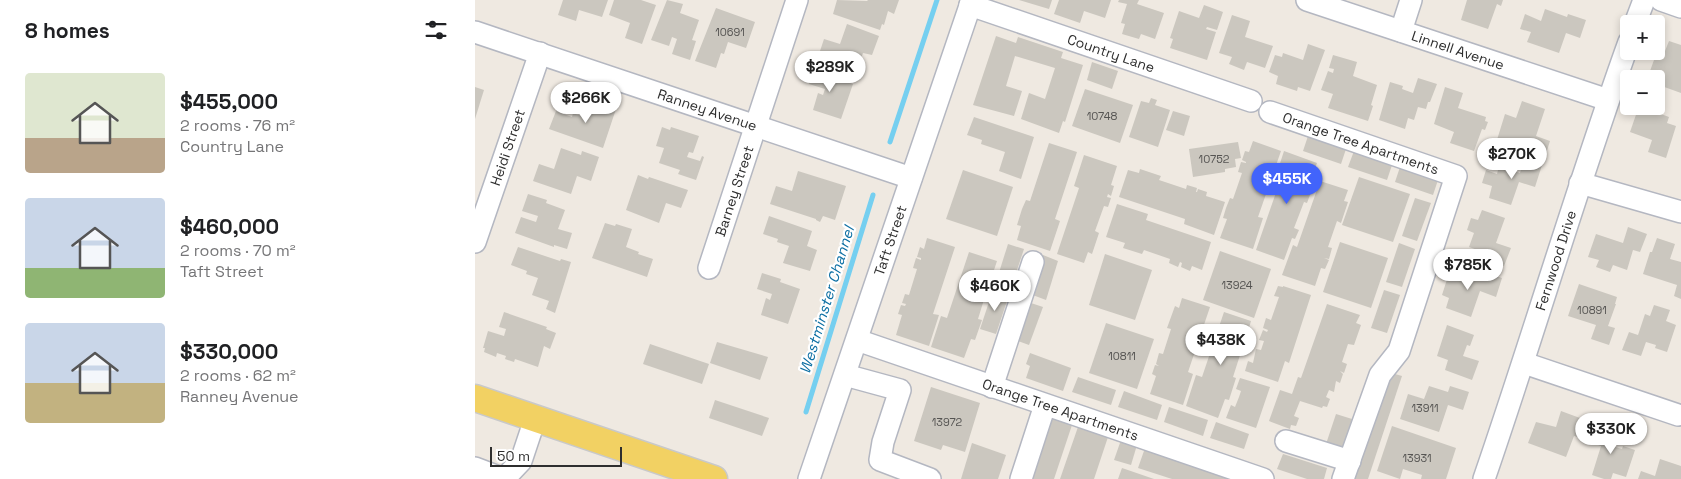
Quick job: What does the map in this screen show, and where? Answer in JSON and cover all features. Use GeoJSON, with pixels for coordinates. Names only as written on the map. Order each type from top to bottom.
{"type":"FeatureCollection","features":[{"type":"Feature","properties":{"kind":"main road"},"geometry":{"type":"LineString","coordinates":[[475,398],[687,475],[714,479]]}},
{"type":"Feature","properties":{"kind":"street","name":"Barney Street"},"geometry":{"type":"LineString","coordinates":[[709,268],[797,0]]}},
{"type":"Feature","properties":{"kind":"street","name":"Linnell Avenue"},"geometry":{"type":"LineString","coordinates":[[1307,0],[1608,100]]}},
{"type":"Feature","properties":{"kind":"street"},"geometry":{"type":"LineString","coordinates":[[1401,31],[1411,0]]}},
{"type":"Feature","properties":{"kind":"street"},"geometry":{"type":"LineString","coordinates":[[1638,15],[1644,0]]}},
{"type":"Feature","properties":{"kind":"street"},"geometry":{"type":"LineString","coordinates":[[1661,0],[1681,7]]}},
{"type":"Feature","properties":{"kind":"street","name":"Country Lane"},"geometry":{"type":"LineString","coordinates":[[971,2],[1251,101]]}},
{"type":"Feature","properties":{"kind":"street","name":"Taft Street"},"geometry":{"type":"LineString","coordinates":[[809,479],[971,2]]}},
{"type":"Feature","properties":{"kind":"street","name":"Ranney Avenue"},"geometry":{"type":"LineString","coordinates":[[475,32],[911,178]]}},
{"type":"Feature","properties":{"kind":"street","name":"Heidi Street"},"geometry":{"type":"LineString","coordinates":[[475,242],[540,54]]}},
{"type":"Feature","properties":{"kind":"street","name":"Fernwood Drive"},"geometry":{"type":"LineString","coordinates":[[1485,479],[1524,363],[1580,183],[1622,60]]}},
{"type":"Feature","properties":{"kind":"street","name":"Orange Tree Apartments"},"geometry":{"type":"LineString","coordinates":[[1270,112],[1456,176],[1399,351],[1380,375],[1346,470]]}},
{"type":"Feature","properties":{"kind":"street"},"geometry":{"type":"LineString","coordinates":[[1580,183],[1681,212]]}},
{"type":"Feature","properties":{"kind":"street"},"geometry":{"type":"LineString","coordinates":[[992,387],[1033,262]]}},
{"type":"Feature","properties":{"kind":"street","name":"Orange Tree Apartments"},"geometry":{"type":"LineString","coordinates":[[857,340],[1263,479]]}},
{"type":"Feature","properties":{"kind":"street"},"geometry":{"type":"LineString","coordinates":[[1524,363],[1678,415]]}},
{"type":"Feature","properties":{"kind":"street"},"geometry":{"type":"LineString","coordinates":[[845,376],[900,390],[879,460],[930,479]]}},
{"type":"Feature","properties":{"kind":"street"},"geometry":{"type":"LineString","coordinates":[[1021,479],[1045,405]]}},
{"type":"Feature","properties":{"kind":"street"},"geometry":{"type":"LineString","coordinates":[[475,468],[504,479],[521,461],[535,419]]}},
{"type":"Feature","properties":{"kind":"street"},"geometry":{"type":"LineString","coordinates":[[1286,440],[1346,470]]}},
{"type":"Feature","properties":{"kind":"building"},"geometry":{"type":"Polygon","coordinates":[[[563,0],[608,0],[602,17],[579,10],[576,21],[558,15],[563,0]]]}},
{"type":"Feature","properties":{"kind":"building"},"geometry":{"type":"Polygon","coordinates":[[[614,0],[641,0],[656,5],[642,44],[625,38],[630,23],[609,15],[614,0]]]}},
{"type":"Feature","properties":{"kind":"building"},"geometry":{"type":"Polygon","coordinates":[[[667,0],[683,4],[680,13],[699,20],[692,40],[696,41],[690,60],[672,54],[677,39],[672,37],[669,46],[651,40],[667,0]]]}},
{"type":"Feature","properties":{"kind":"building"},"geometry":{"type":"Polygon","coordinates":[[[837,0],[899,0],[894,14],[888,11],[884,25],[882,24],[880,30],[833,14],[837,0]]]}},
{"type":"Feature","properties":{"kind":"building"},"geometry":{"type":"Polygon","coordinates":[[[1019,0],[1052,0],[1049,9],[1019,0]]]}},
{"type":"Feature","properties":{"kind":"building"},"geometry":{"type":"Polygon","coordinates":[[[1059,0],[1111,0],[1105,18],[1084,11],[1080,23],[1054,14],[1059,0]]]}},
{"type":"Feature","properties":{"kind":"building"},"geometry":{"type":"Polygon","coordinates":[[[1119,0],[1139,0],[1137,4],[1164,13],[1155,39],[1141,34],[1139,39],[1122,34],[1125,24],[1121,23],[1127,4],[1118,2],[1119,0]]]}},
{"type":"Feature","properties":{"kind":"building"},"geometry":{"type":"Polygon","coordinates":[[[1467,0],[1503,0],[1501,6],[1497,4],[1488,29],[1461,20],[1467,0]]]}},
{"type":"Feature","properties":{"kind":"building"},"geometry":{"type":"Polygon","coordinates":[[[1204,5],[1223,12],[1217,30],[1207,27],[1206,29],[1216,32],[1207,60],[1170,48],[1173,39],[1170,38],[1179,11],[1199,18],[1204,5]]]}},
{"type":"Feature","properties":{"kind":"building"},"geometry":{"type":"Polygon","coordinates":[[[716,8],[755,22],[746,48],[728,42],[724,54],[721,53],[716,68],[695,61],[716,8]]]}},
{"type":"Feature","properties":{"kind":"building"},"geometry":{"type":"Polygon","coordinates":[[[1545,9],[1567,17],[1568,14],[1586,20],[1580,38],[1566,33],[1559,53],[1527,42],[1531,32],[1520,29],[1525,14],[1541,21],[1545,9]]]}},
{"type":"Feature","properties":{"kind":"building"},"geometry":{"type":"Polygon","coordinates":[[[1232,15],[1250,21],[1245,37],[1273,46],[1265,68],[1247,62],[1244,70],[1229,64],[1232,57],[1219,53],[1232,15]]]}},
{"type":"Feature","properties":{"kind":"building"},"geometry":{"type":"Polygon","coordinates":[[[847,24],[879,36],[872,55],[863,53],[857,70],[852,68],[851,74],[843,71],[845,66],[835,63],[834,68],[818,63],[824,39],[840,44],[847,24]]]}},
{"type":"Feature","properties":{"kind":"building"},"geometry":{"type":"Polygon","coordinates":[[[996,36],[1016,43],[1018,37],[1063,52],[1061,58],[1083,65],[1065,122],[1063,121],[1059,133],[1021,119],[1029,93],[1045,99],[1055,68],[1015,56],[1006,86],[1022,91],[1014,116],[973,105],[996,36]]]}},
{"type":"Feature","properties":{"kind":"building"},"geometry":{"type":"Polygon","coordinates":[[[1669,41],[1681,45],[1681,93],[1665,87],[1665,70],[1650,70],[1654,60],[1665,60],[1665,51],[1669,41]]]}},
{"type":"Feature","properties":{"kind":"building"},"geometry":{"type":"Polygon","coordinates":[[[1308,44],[1325,50],[1310,91],[1298,87],[1297,91],[1276,84],[1278,76],[1269,72],[1275,55],[1282,57],[1283,53],[1303,60],[1308,44]]]}},
{"type":"Feature","properties":{"kind":"building"},"geometry":{"type":"Polygon","coordinates":[[[1333,55],[1357,62],[1353,76],[1377,85],[1368,121],[1328,108],[1333,94],[1321,90],[1328,71],[1333,73],[1334,69],[1329,68],[1333,55]]]}},
{"type":"Feature","properties":{"kind":"building"},"geometry":{"type":"Polygon","coordinates":[[[1092,62],[1118,71],[1112,89],[1087,80],[1092,62]]]}},
{"type":"Feature","properties":{"kind":"building"},"geometry":{"type":"Polygon","coordinates":[[[815,66],[834,73],[833,77],[853,84],[841,119],[813,110],[818,93],[823,95],[825,89],[809,84],[815,66]]]}},
{"type":"Feature","properties":{"kind":"building"},"geometry":{"type":"Polygon","coordinates":[[[1418,78],[1437,84],[1426,109],[1418,107],[1414,120],[1408,118],[1405,129],[1379,120],[1390,82],[1403,86],[1402,89],[1413,93],[1418,78]]]}},
{"type":"Feature","properties":{"kind":"building"},"geometry":{"type":"Polygon","coordinates":[[[475,87],[484,90],[475,119],[475,87]]]}},
{"type":"Feature","properties":{"kind":"building"},"geometry":{"type":"Polygon","coordinates":[[[1445,87],[1463,93],[1458,108],[1486,117],[1485,121],[1488,122],[1485,130],[1482,129],[1474,151],[1450,143],[1454,132],[1434,124],[1445,87]]]}},
{"type":"Feature","properties":{"kind":"building"},"geometry":{"type":"Polygon","coordinates":[[[1085,89],[1133,105],[1120,143],[1072,126],[1085,89]]]}},
{"type":"Feature","properties":{"kind":"building"},"geometry":{"type":"Polygon","coordinates":[[[1151,98],[1157,100],[1155,105],[1170,110],[1158,147],[1129,137],[1141,101],[1149,103],[1151,98]]]}},
{"type":"Feature","properties":{"kind":"building"},"geometry":{"type":"Polygon","coordinates":[[[590,100],[616,109],[603,148],[549,129],[556,111],[572,117],[573,113],[584,117],[590,100]]]}},
{"type":"Feature","properties":{"kind":"building"},"geometry":{"type":"Polygon","coordinates":[[[1522,101],[1545,109],[1536,136],[1550,141],[1544,160],[1496,143],[1505,114],[1516,118],[1522,101]]]}},
{"type":"Feature","properties":{"kind":"building"},"geometry":{"type":"Polygon","coordinates":[[[1173,111],[1190,116],[1184,136],[1166,130],[1173,111]]]}},
{"type":"Feature","properties":{"kind":"building"},"geometry":{"type":"Polygon","coordinates":[[[1636,115],[1664,115],[1669,117],[1667,123],[1676,126],[1666,158],[1648,152],[1652,140],[1630,132],[1636,115]]]}},
{"type":"Feature","properties":{"kind":"building"},"geometry":{"type":"Polygon","coordinates":[[[974,117],[1034,137],[1021,179],[999,171],[1005,152],[981,144],[982,140],[967,135],[974,117]]]}},
{"type":"Feature","properties":{"kind":"building"},"geometry":{"type":"Polygon","coordinates":[[[662,127],[670,130],[671,127],[699,136],[693,153],[689,152],[687,157],[700,161],[702,156],[704,157],[696,180],[678,174],[680,170],[659,163],[664,148],[656,146],[662,127]]]}},
{"type":"Feature","properties":{"kind":"building"},"geometry":{"type":"Polygon","coordinates":[[[1308,136],[1346,149],[1341,164],[1303,151],[1308,136]]]}},
{"type":"Feature","properties":{"kind":"building"},"geometry":{"type":"Polygon","coordinates":[[[1253,141],[1281,151],[1258,217],[1263,218],[1253,249],[1220,238],[1227,219],[1223,218],[1230,198],[1233,199],[1242,173],[1238,172],[1241,162],[1246,163],[1242,160],[1245,151],[1249,152],[1253,141]]]}},
{"type":"Feature","properties":{"kind":"building"},"geometry":{"type":"Polygon","coordinates":[[[1238,142],[1241,158],[1235,159],[1236,167],[1225,169],[1225,172],[1193,177],[1189,149],[1238,142]]]}},
{"type":"Feature","properties":{"kind":"building"},"geometry":{"type":"Polygon","coordinates":[[[1049,143],[1077,152],[1055,219],[1060,221],[1050,251],[1017,240],[1021,226],[1017,225],[1022,209],[1026,200],[1030,201],[1049,143]]]}},
{"type":"Feature","properties":{"kind":"building"},"geometry":{"type":"Polygon","coordinates":[[[561,148],[581,155],[582,151],[599,157],[591,181],[577,176],[571,194],[533,181],[539,164],[554,169],[561,148]]]}},
{"type":"Feature","properties":{"kind":"building"},"geometry":{"type":"Polygon","coordinates":[[[1284,151],[1317,163],[1310,183],[1314,184],[1307,203],[1304,202],[1294,228],[1299,230],[1295,239],[1292,238],[1284,260],[1256,250],[1279,184],[1274,182],[1284,151]]]}},
{"type":"Feature","properties":{"kind":"building"},"geometry":{"type":"Polygon","coordinates":[[[1354,151],[1392,165],[1387,180],[1348,167],[1354,151]]]}},
{"type":"Feature","properties":{"kind":"building"},"geometry":{"type":"Polygon","coordinates":[[[1084,155],[1117,166],[1111,185],[1114,186],[1111,196],[1108,194],[1107,197],[1111,198],[1108,207],[1104,206],[1095,231],[1099,233],[1092,254],[1088,252],[1084,263],[1057,254],[1079,188],[1074,186],[1084,155]]]}},
{"type":"Feature","properties":{"kind":"building"},"geometry":{"type":"Polygon","coordinates":[[[1525,156],[1543,162],[1535,187],[1519,182],[1511,205],[1489,198],[1492,186],[1482,183],[1486,170],[1497,174],[1499,166],[1520,173],[1525,156]]]}},
{"type":"Feature","properties":{"kind":"building"},"geometry":{"type":"Polygon","coordinates":[[[1400,167],[1438,180],[1433,195],[1395,182],[1400,167]]]}},
{"type":"Feature","properties":{"kind":"building"},"geometry":{"type":"Polygon","coordinates":[[[1140,169],[1161,176],[1159,180],[1186,189],[1187,185],[1197,188],[1196,192],[1198,189],[1207,192],[1206,196],[1225,202],[1214,235],[1184,224],[1185,219],[1119,197],[1128,170],[1139,173],[1140,169]]]}},
{"type":"Feature","properties":{"kind":"building"},"geometry":{"type":"Polygon","coordinates":[[[963,170],[1013,187],[997,236],[946,219],[963,170]]]}},
{"type":"Feature","properties":{"kind":"building"},"geometry":{"type":"Polygon","coordinates":[[[798,171],[846,186],[835,220],[823,216],[820,222],[770,204],[776,186],[792,191],[798,171]]]}},
{"type":"Feature","properties":{"kind":"building"},"geometry":{"type":"Polygon","coordinates":[[[638,175],[688,190],[681,208],[666,203],[659,223],[626,210],[638,175]]]}},
{"type":"Feature","properties":{"kind":"building"},"geometry":{"type":"Polygon","coordinates":[[[1359,177],[1410,194],[1393,242],[1342,225],[1359,177]]]}},
{"type":"Feature","properties":{"kind":"building"},"geometry":{"type":"Polygon","coordinates":[[[1320,181],[1348,190],[1344,201],[1348,202],[1341,223],[1337,221],[1328,247],[1332,248],[1329,259],[1324,258],[1329,260],[1325,269],[1321,268],[1315,286],[1282,275],[1293,245],[1297,247],[1320,181]]]}},
{"type":"Feature","properties":{"kind":"building"},"geometry":{"type":"Polygon","coordinates":[[[528,194],[547,200],[546,203],[565,210],[558,229],[572,233],[567,249],[554,245],[554,247],[515,233],[521,217],[536,222],[538,216],[522,211],[528,194]]]}},
{"type":"Feature","properties":{"kind":"building"},"geometry":{"type":"Polygon","coordinates":[[[1415,198],[1431,203],[1417,241],[1402,236],[1415,198]]]}},
{"type":"Feature","properties":{"kind":"building"},"geometry":{"type":"Polygon","coordinates":[[[1117,204],[1148,214],[1146,220],[1211,242],[1202,270],[1192,266],[1190,271],[1181,267],[1182,263],[1180,262],[1178,267],[1169,263],[1170,259],[1144,250],[1142,254],[1123,248],[1125,243],[1106,237],[1117,204]]]}},
{"type":"Feature","properties":{"kind":"building"},"geometry":{"type":"Polygon","coordinates":[[[1482,210],[1505,218],[1496,243],[1511,248],[1504,266],[1487,260],[1489,254],[1469,247],[1474,233],[1467,230],[1471,218],[1478,220],[1482,210]]]}},
{"type":"Feature","properties":{"kind":"building"},"geometry":{"type":"Polygon","coordinates":[[[769,216],[812,231],[807,246],[817,250],[810,271],[783,263],[789,246],[777,242],[778,239],[763,234],[769,216]]]}},
{"type":"Feature","properties":{"kind":"building"},"geometry":{"type":"Polygon","coordinates":[[[605,223],[632,229],[626,247],[639,252],[638,254],[653,259],[647,277],[592,258],[605,223]]]}},
{"type":"Feature","properties":{"kind":"building"},"geometry":{"type":"Polygon","coordinates":[[[1628,227],[1647,234],[1640,252],[1633,250],[1627,270],[1613,265],[1610,272],[1596,267],[1599,260],[1588,257],[1596,234],[1623,243],[1628,227]]]}},
{"type":"Feature","properties":{"kind":"building"},"geometry":{"type":"Polygon","coordinates":[[[927,238],[955,247],[933,314],[939,315],[929,346],[896,335],[902,315],[898,314],[901,305],[905,306],[906,304],[902,303],[905,294],[909,295],[917,269],[913,268],[916,258],[921,260],[921,258],[917,257],[920,247],[924,249],[927,238]]]}},
{"type":"Feature","properties":{"kind":"building"},"geometry":{"type":"Polygon","coordinates":[[[1657,238],[1675,244],[1670,259],[1681,262],[1681,299],[1674,296],[1677,285],[1643,274],[1657,238]]]}},
{"type":"Feature","properties":{"kind":"building"},"geometry":{"type":"Polygon","coordinates":[[[1340,242],[1388,258],[1371,308],[1323,292],[1340,242]]]}},
{"type":"Feature","properties":{"kind":"building"},"geometry":{"type":"Polygon","coordinates":[[[1399,243],[1415,249],[1402,287],[1386,282],[1399,243]]]}},
{"type":"Feature","properties":{"kind":"building"},"geometry":{"type":"Polygon","coordinates":[[[1008,244],[1024,249],[1011,288],[996,282],[1008,244]]]}},
{"type":"Feature","properties":{"kind":"building"},"geometry":{"type":"Polygon","coordinates":[[[518,247],[560,261],[561,259],[571,262],[555,313],[546,309],[549,301],[532,295],[538,278],[526,274],[527,271],[511,265],[518,247]]]}},
{"type":"Feature","properties":{"kind":"building"},"geometry":{"type":"Polygon","coordinates":[[[1220,251],[1271,269],[1254,318],[1203,300],[1220,251]]]}},
{"type":"Feature","properties":{"kind":"building"},"geometry":{"type":"Polygon","coordinates":[[[969,252],[997,261],[990,282],[994,284],[990,294],[986,293],[978,319],[982,320],[975,340],[971,339],[964,358],[931,347],[941,316],[947,318],[969,252]]]}},
{"type":"Feature","properties":{"kind":"building"},"geometry":{"type":"Polygon","coordinates":[[[1105,254],[1152,270],[1135,320],[1089,305],[1105,254]]]}},
{"type":"Feature","properties":{"kind":"building"},"geometry":{"type":"Polygon","coordinates":[[[1043,255],[1058,261],[1046,300],[1030,294],[1043,255]]]}},
{"type":"Feature","properties":{"kind":"building"},"geometry":{"type":"Polygon","coordinates":[[[1450,270],[1480,280],[1483,272],[1502,278],[1496,297],[1480,291],[1471,317],[1446,308],[1449,298],[1442,295],[1450,270]]]}},
{"type":"Feature","properties":{"kind":"building"},"geometry":{"type":"Polygon","coordinates":[[[762,273],[781,279],[780,282],[800,289],[788,324],[761,315],[766,298],[770,300],[772,294],[757,289],[762,273]]]}},
{"type":"Feature","properties":{"kind":"building"},"geometry":{"type":"Polygon","coordinates":[[[1579,284],[1617,297],[1608,326],[1615,328],[1609,345],[1591,339],[1596,325],[1568,316],[1579,284]]]}},
{"type":"Feature","properties":{"kind":"building"},"geometry":{"type":"Polygon","coordinates":[[[1278,286],[1311,295],[1289,363],[1285,361],[1278,382],[1245,371],[1248,361],[1253,363],[1256,349],[1261,350],[1264,341],[1259,340],[1263,330],[1267,332],[1268,330],[1263,328],[1266,318],[1271,320],[1279,297],[1274,296],[1278,286]]]}},
{"type":"Feature","properties":{"kind":"building"},"geometry":{"type":"Polygon","coordinates":[[[993,290],[1009,295],[996,334],[980,329],[993,290]]]}},
{"type":"Feature","properties":{"kind":"building"},"geometry":{"type":"Polygon","coordinates":[[[1384,290],[1400,295],[1387,333],[1371,328],[1384,290]]]}},
{"type":"Feature","properties":{"kind":"building"},"geometry":{"type":"Polygon","coordinates":[[[1182,298],[1210,307],[1188,372],[1193,374],[1183,405],[1150,394],[1156,376],[1152,374],[1155,365],[1159,366],[1156,364],[1159,353],[1163,354],[1171,329],[1167,328],[1175,306],[1179,308],[1182,298]]]}},
{"type":"Feature","properties":{"kind":"building"},"geometry":{"type":"Polygon","coordinates":[[[1028,302],[1043,307],[1029,345],[1015,340],[1028,302]]]}},
{"type":"Feature","properties":{"kind":"building"},"geometry":{"type":"Polygon","coordinates":[[[1327,304],[1360,315],[1356,323],[1361,325],[1354,345],[1348,344],[1342,362],[1347,364],[1344,373],[1340,371],[1343,374],[1340,383],[1336,381],[1334,392],[1329,390],[1326,397],[1330,399],[1327,407],[1323,406],[1322,408],[1300,401],[1294,416],[1299,418],[1296,426],[1291,425],[1290,429],[1269,421],[1280,390],[1292,394],[1298,377],[1301,378],[1327,304]]]}},
{"type":"Feature","properties":{"kind":"building"},"geometry":{"type":"Polygon","coordinates":[[[1654,305],[1670,310],[1666,321],[1676,325],[1667,352],[1655,348],[1656,345],[1646,342],[1641,356],[1622,350],[1629,332],[1638,335],[1645,314],[1650,316],[1654,305]]]}},
{"type":"Feature","properties":{"kind":"building"},"geometry":{"type":"Polygon","coordinates":[[[504,312],[547,327],[546,329],[556,333],[550,349],[544,346],[538,367],[515,359],[514,362],[505,359],[506,356],[497,353],[496,357],[484,352],[485,348],[483,348],[488,331],[504,336],[506,329],[499,327],[504,312]]]}},
{"type":"Feature","properties":{"kind":"building"},"geometry":{"type":"Polygon","coordinates":[[[1224,312],[1251,321],[1248,331],[1252,333],[1245,353],[1241,352],[1233,377],[1236,378],[1229,400],[1225,399],[1218,418],[1186,406],[1196,375],[1202,377],[1224,312]]]}},
{"type":"Feature","properties":{"kind":"building"},"geometry":{"type":"Polygon","coordinates":[[[1106,323],[1154,339],[1137,389],[1089,373],[1106,323]]]}},
{"type":"Feature","properties":{"kind":"building"},"geometry":{"type":"Polygon","coordinates":[[[1447,325],[1474,335],[1470,346],[1467,345],[1463,356],[1479,361],[1472,380],[1445,370],[1448,360],[1437,356],[1447,325]]]}},
{"type":"Feature","properties":{"kind":"building"},"geometry":{"type":"Polygon","coordinates":[[[717,342],[768,357],[760,380],[710,363],[717,342]]]}},
{"type":"Feature","properties":{"kind":"building"},"geometry":{"type":"Polygon","coordinates":[[[650,344],[709,364],[702,384],[643,364],[650,344]]]}},
{"type":"Feature","properties":{"kind":"building"},"geometry":{"type":"Polygon","coordinates":[[[1030,353],[1071,368],[1063,391],[1026,378],[1030,366],[1026,364],[1030,353]]]}},
{"type":"Feature","properties":{"kind":"building"},"geometry":{"type":"Polygon","coordinates":[[[1388,372],[1402,376],[1368,479],[1353,479],[1388,372]]]}},
{"type":"Feature","properties":{"kind":"building"},"geometry":{"type":"Polygon","coordinates":[[[1078,377],[1116,390],[1111,405],[1072,392],[1078,377]]]}},
{"type":"Feature","properties":{"kind":"building"},"geometry":{"type":"Polygon","coordinates":[[[1240,378],[1270,387],[1256,428],[1226,418],[1231,405],[1235,407],[1239,397],[1241,391],[1236,389],[1240,378]]]}},
{"type":"Feature","properties":{"kind":"building"},"geometry":{"type":"Polygon","coordinates":[[[1429,386],[1448,392],[1450,386],[1469,392],[1463,410],[1448,405],[1439,432],[1400,419],[1408,394],[1424,399],[1429,386]]]}},
{"type":"Feature","properties":{"kind":"building"},"geometry":{"type":"Polygon","coordinates":[[[931,387],[980,403],[965,452],[943,445],[941,450],[914,441],[931,387]]]}},
{"type":"Feature","properties":{"kind":"building"},"geometry":{"type":"Polygon","coordinates":[[[1124,391],[1162,405],[1157,420],[1118,407],[1124,391]]]}},
{"type":"Feature","properties":{"kind":"building"},"geometry":{"type":"Polygon","coordinates":[[[715,400],[769,418],[762,436],[709,418],[715,400]]]}},
{"type":"Feature","properties":{"kind":"building"},"geometry":{"type":"Polygon","coordinates":[[[1169,407],[1208,420],[1203,436],[1164,422],[1169,407]]]}},
{"type":"Feature","properties":{"kind":"building"},"geometry":{"type":"Polygon","coordinates":[[[1561,411],[1588,421],[1582,438],[1574,436],[1566,457],[1528,443],[1536,422],[1556,427],[1561,411]]]}},
{"type":"Feature","properties":{"kind":"building"},"geometry":{"type":"Polygon","coordinates":[[[1336,414],[1352,419],[1342,449],[1326,444],[1336,414]]]}},
{"type":"Feature","properties":{"kind":"building"},"geometry":{"type":"Polygon","coordinates":[[[1053,416],[1073,422],[1054,479],[1032,479],[1053,416]]]}},
{"type":"Feature","properties":{"kind":"building"},"geometry":{"type":"Polygon","coordinates":[[[1216,422],[1249,434],[1244,449],[1210,438],[1216,422]]]}},
{"type":"Feature","properties":{"kind":"building"},"geometry":{"type":"Polygon","coordinates":[[[1079,424],[1109,434],[1094,479],[1060,479],[1079,424]]]}},
{"type":"Feature","properties":{"kind":"building"},"geometry":{"type":"Polygon","coordinates":[[[1598,425],[1617,431],[1612,446],[1622,449],[1623,446],[1635,450],[1626,477],[1613,473],[1611,479],[1604,479],[1592,475],[1601,446],[1592,443],[1598,425]]]}},
{"type":"Feature","properties":{"kind":"building"},"geometry":{"type":"Polygon","coordinates":[[[1392,426],[1456,448],[1446,479],[1421,479],[1422,475],[1403,469],[1400,479],[1377,471],[1392,426]]]}},
{"type":"Feature","properties":{"kind":"building"},"geometry":{"type":"Polygon","coordinates":[[[1121,440],[1137,445],[1131,465],[1114,460],[1121,440]]]}},
{"type":"Feature","properties":{"kind":"building"},"geometry":{"type":"Polygon","coordinates":[[[972,443],[1006,455],[998,479],[961,479],[972,443]]]}},
{"type":"Feature","properties":{"kind":"building"},"geometry":{"type":"Polygon","coordinates":[[[1145,448],[1237,479],[1172,479],[1138,468],[1145,448]]]}},
{"type":"Feature","properties":{"kind":"building"},"geometry":{"type":"Polygon","coordinates":[[[1283,454],[1327,468],[1324,479],[1307,479],[1277,469],[1283,454]]]}},
{"type":"Feature","properties":{"kind":"building"},"geometry":{"type":"Polygon","coordinates":[[[1660,459],[1681,466],[1681,479],[1638,479],[1641,471],[1655,476],[1660,459]]]}},
{"type":"Feature","properties":{"kind":"building"},"geometry":{"type":"Polygon","coordinates":[[[1122,468],[1154,479],[1118,479],[1122,468]]]}},
{"type":"Feature","properties":{"kind":"waterway","name":"Westminster Channel"},"geometry":{"type":"LineString","coordinates":[[890,142],[937,0]]}},
{"type":"Feature","properties":{"kind":"waterway","name":"Westminster Channel"},"geometry":{"type":"LineString","coordinates":[[806,412],[873,195]]}}]}
